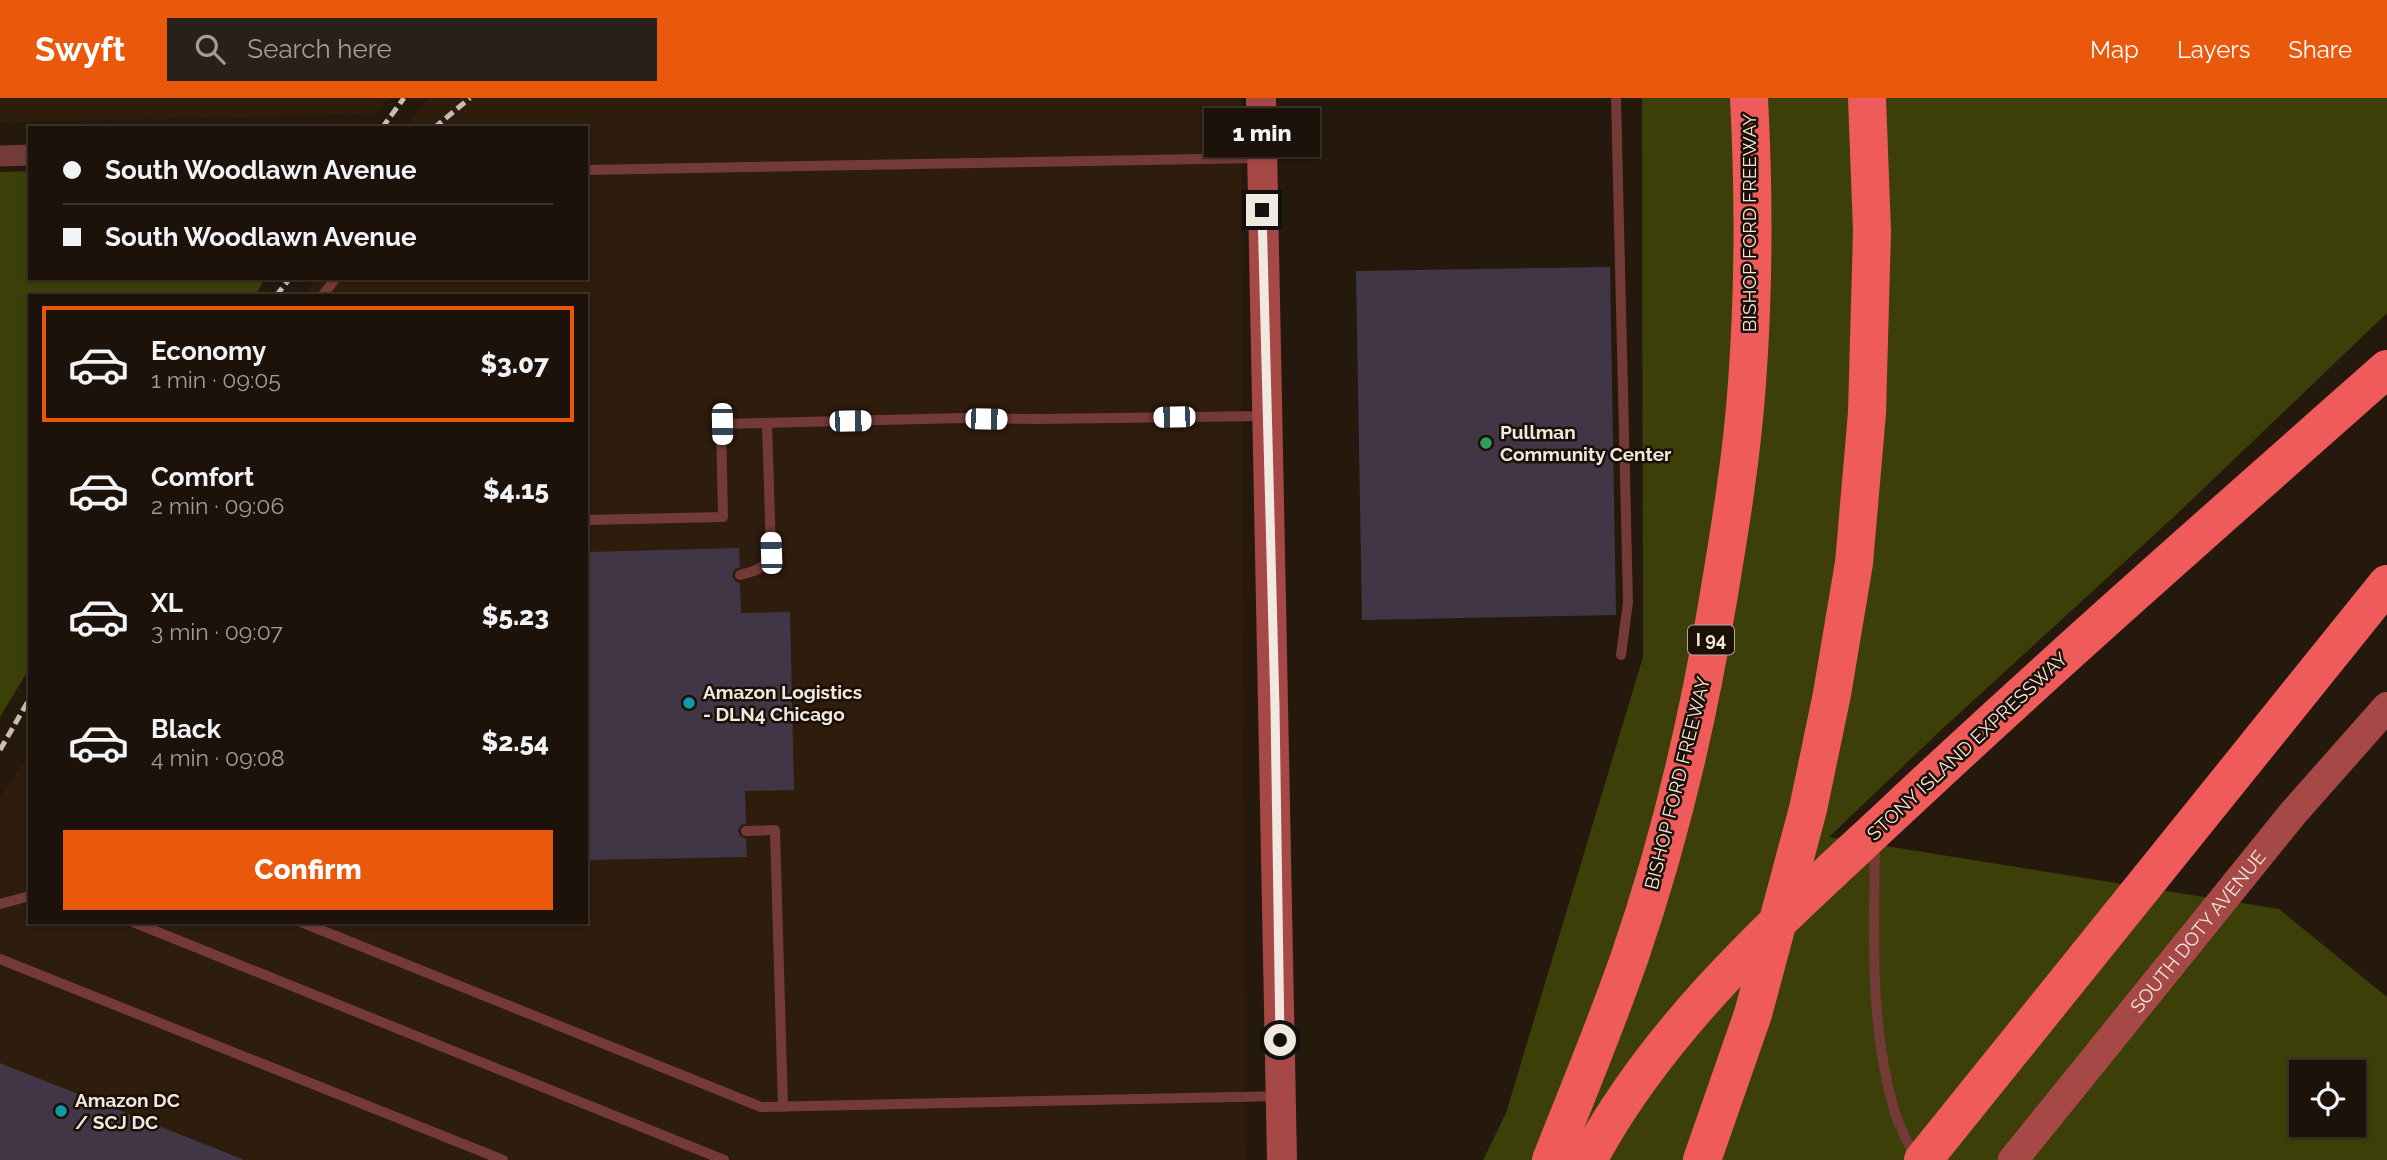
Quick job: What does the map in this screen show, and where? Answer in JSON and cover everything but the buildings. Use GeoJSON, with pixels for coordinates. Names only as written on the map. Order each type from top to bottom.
{"type":"FeatureCollection","features":[{"type":"Feature","properties":{"kind":"highway","name":"BISHOP FORD FREEWAY"},"geometry":{"type":"LineString","coordinates":[[1550,1160],[1630,955],[1674,811],[1703,693],[1735,501],[1747,384],[1752,158],[1749,98]]}},
{"type":"Feature","properties":{"kind":"highway"},"geometry":{"type":"LineString","coordinates":[[1702,1160],[1753,1014],[1808,809],[1832,694],[1854,563],[1867,413],[1872,231],[1867,98]]}},
{"type":"Feature","properties":{"kind":"highway"},"geometry":{"type":"LineString","coordinates":[[2266,476],[2314,411],[2387,343]]}},
{"type":"Feature","properties":{"kind":"highway","name":"STONY ISLAND EXPRESSWAY"},"geometry":{"type":"LineString","coordinates":[[1588,1160],[1628,1096],[1686,1017],[1749,949],[2004,709],[2387,369]]}},
{"type":"Feature","properties":{"kind":"highway"},"geometry":{"type":"LineString","coordinates":[[1923,1160],[2387,584]]}},
{"type":"Feature","properties":{"kind":"street"},"geometry":{"type":"LineString","coordinates":[[1261,98],[1282,1160]]}},
{"type":"Feature","properties":{"kind":"street"},"geometry":{"type":"LineString","coordinates":[[0,156],[28,155]]}},
{"type":"Feature","properties":{"kind":"street","name":"SOUTH DOTY AVENUE"},"geometry":{"type":"LineString","coordinates":[[2013,1160],[2294,812],[2387,707]]}},
{"type":"Feature","properties":{"kind":"lane"},"geometry":{"type":"LineString","coordinates":[[1616,98],[1628,602],[1622,655]]}},
{"type":"Feature","properties":{"kind":"lane"},"geometry":{"type":"LineString","coordinates":[[588,170],[1261,158]]}},
{"type":"Feature","properties":{"kind":"lane"},"geometry":{"type":"LineString","coordinates":[[324,294],[334,280]]}},
{"type":"Feature","properties":{"kind":"lane"},"geometry":{"type":"LineString","coordinates":[[588,520],[723,517],[722,424],[961,418],[1268,416]]}},
{"type":"Feature","properties":{"kind":"lane"},"geometry":{"type":"LineString","coordinates":[[740,575],[759,570],[768,562],[771,553],[766,423]]}},
{"type":"Feature","properties":{"kind":"lane"},"geometry":{"type":"LineString","coordinates":[[746,831],[775,830],[783,1107]]}},
{"type":"Feature","properties":{"kind":"lane"},"geometry":{"type":"LineString","coordinates":[[1875,830],[1873,967],[1881,1055],[1896,1115],[1916,1160]]}},
{"type":"Feature","properties":{"kind":"lane"},"geometry":{"type":"LineString","coordinates":[[0,904],[28,897]]}},
{"type":"Feature","properties":{"kind":"lane"},"geometry":{"type":"LineString","coordinates":[[138,924],[723,1160]]}},
{"type":"Feature","properties":{"kind":"lane"},"geometry":{"type":"LineString","coordinates":[[306,924],[761,1107],[1281,1096]]}},
{"type":"Feature","properties":{"kind":"lane"},"geometry":{"type":"LineString","coordinates":[[0,959],[503,1160]]}},
{"type":"Feature","properties":{"kind":"shaded area"},"geometry":{"type":"Polygon","coordinates":[[[0,98],[388,98],[376,114],[0,123],[0,98]]]}},
{"type":"Feature","properties":{"kind":"shaded area"},"geometry":{"type":"Polygon","coordinates":[[[428,98],[1241,98],[1245,1160],[0,1160],[0,798],[28,755],[28,924],[588,924],[588,294],[306,294],[315,280],[588,280],[588,126],[407,126],[428,98]]]}},
{"type":"Feature","properties":{"kind":"shaded area"},"geometry":{"type":"Polygon","coordinates":[[[1642,98],[2387,98],[2387,313],[2178,513],[1940,731],[1829,837],[2279,909],[2387,997],[2387,1160],[1483,1160],[1506,1113],[1643,657],[1642,98]]]}},
{"type":"Feature","properties":{"kind":"shaded area"},"geometry":{"type":"Polygon","coordinates":[[[28,171],[28,280],[264,280],[256,294],[28,294],[28,670],[0,717],[0,172],[28,171]]]}},
{"type":"Feature","properties":{"kind":"railway"},"geometry":{"type":"LineString","coordinates":[[383,126],[404,98]]}},
{"type":"Feature","properties":{"kind":"railway"},"geometry":{"type":"LineString","coordinates":[[436,126],[470,98]]}},
{"type":"Feature","properties":{"kind":"railway"},"geometry":{"type":"LineString","coordinates":[[278,294],[288,280]]}},
{"type":"Feature","properties":{"kind":"railway"},"geometry":{"type":"LineString","coordinates":[[0,750],[28,701]]}},
{"type":"Feature","properties":{"kind":"place","name":"Pullman Community Center"},"geometry":{"type":"Point","coordinates":[1486,443]}},
{"type":"Feature","properties":{"kind":"place","name":"Amazon Logistics - DLN4 Chicago"},"geometry":{"type":"Point","coordinates":[689,703]}},
{"type":"Feature","properties":{"kind":"place","name":"Amazon DC / SCJ DC"},"geometry":{"type":"Point","coordinates":[61,1111]}},
{"type":"Feature","properties":{"kind":"route"},"geometry":{"type":"LineString","coordinates":[[1262,210],[1275,708],[1280,1040]]}}]}
